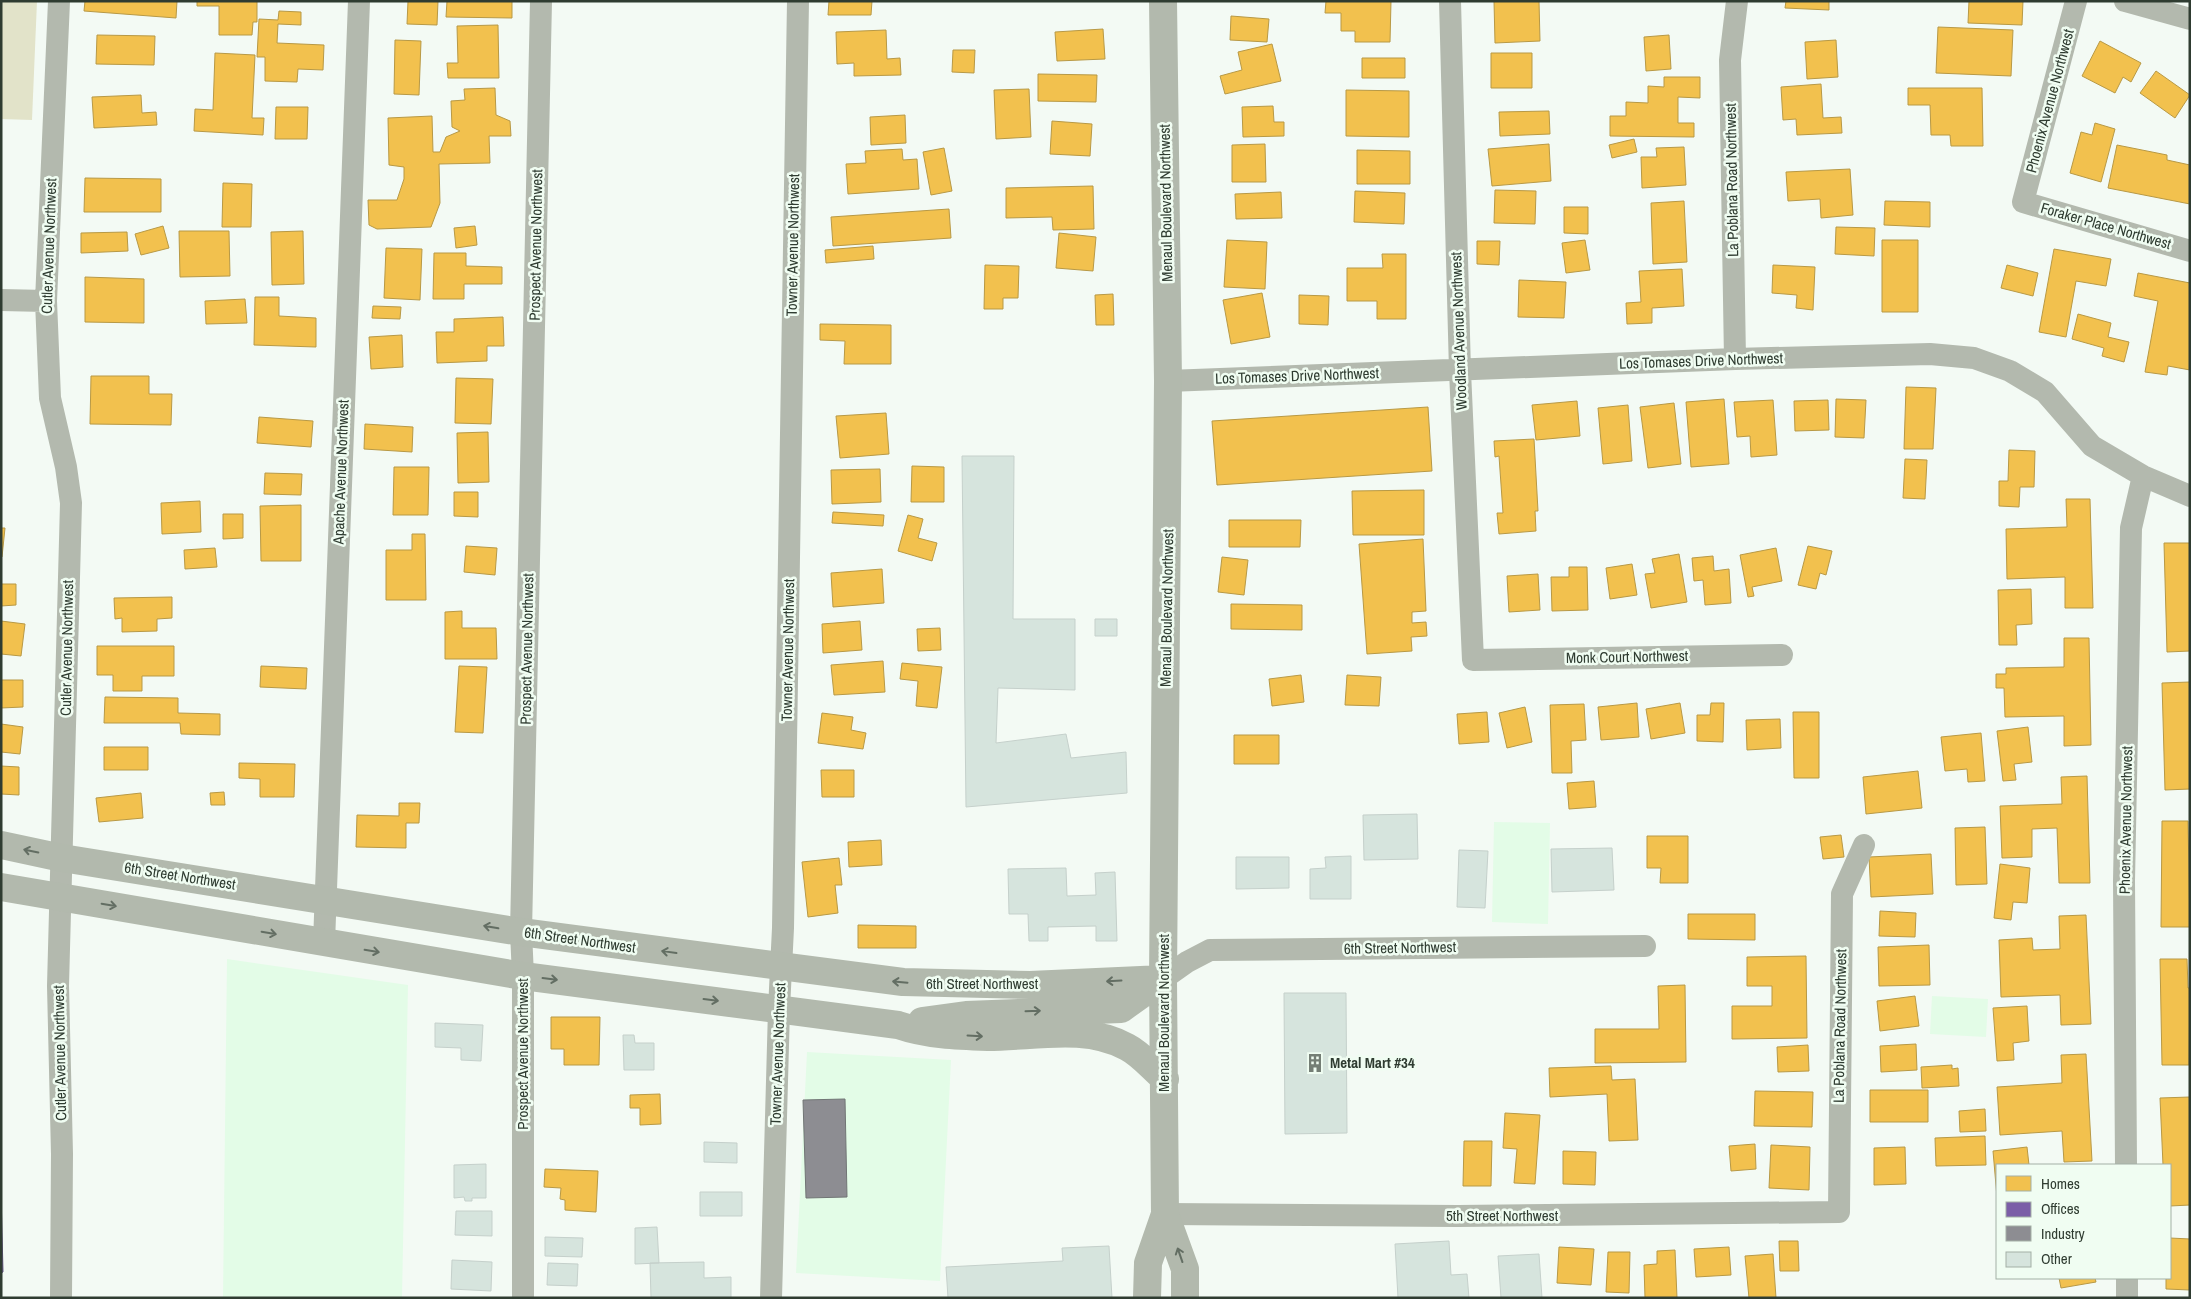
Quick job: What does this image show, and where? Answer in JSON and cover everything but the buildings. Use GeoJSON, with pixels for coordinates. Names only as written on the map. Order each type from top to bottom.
{"type":"FeatureCollection","features":[{"type":"Feature","properties":{"kind":"main road","name":"Menaul Boulevard Northwest"},"geometry":{"type":"LineString","coordinates":[[1147,1298],[1148,1263],[1165,1214],[1163,979],[1168,381],[1163,1]]}},
{"type":"Feature","properties":{"kind":"main road","name":"6th Street Northwest"},"geometry":{"type":"LineString","coordinates":[[1,845],[62,858],[521,932],[903,982],[1030,985],[1163,979]]}},
{"type":"Feature","properties":{"kind":"main road","name":"6th Street Northwest"},"geometry":{"type":"LineString","coordinates":[[1,887],[523,976],[898,1025],[921,1033],[988,1036],[1050,1033],[1100,1035],[1129,1047],[1165,1079]]}},
{"type":"Feature","properties":{"kind":"main road","name":"6th Street Northwest"},"geometry":{"type":"LineString","coordinates":[[898,1025],[966,1015],[1121,1008],[1163,979]]}},
{"type":"Feature","properties":{"kind":"main road","name":"Menaul Boulevard Northwest"},"geometry":{"type":"LineString","coordinates":[[1165,1214],[1185,1269],[1185,1298]]}},
{"type":"Feature","properties":{"kind":"street","name":"Cutler Avenue Northwest"},"geometry":{"type":"LineString","coordinates":[[59,1],[46,301],[50,398],[66,467],[71,503],[58,986],[62,1154],[61,1298]]}},
{"type":"Feature","properties":{"kind":"street","name":"Apache Avenue Northwest"},"geometry":{"type":"LineString","coordinates":[[324,943],[359,1]]}},
{"type":"Feature","properties":{"kind":"street","name":"Prospect Avenue Northwest"},"geometry":{"type":"LineString","coordinates":[[523,1298],[523,976],[521,932],[541,1]]}},
{"type":"Feature","properties":{"kind":"street","name":"Towner Avenue Northwest"},"geometry":{"type":"LineString","coordinates":[[772,1298],[781,967],[798,1]]}},
{"type":"Feature","properties":{"kind":"street","name":"Woodland Avenue Northwest"},"geometry":{"type":"LineString","coordinates":[[1450,1],[1460,371],[1473,660]]}},
{"type":"Feature","properties":{"kind":"street","name":"La Poblana Road Northwest"},"geometry":{"type":"LineString","coordinates":[[1735,359],[1730,60],[1737,1]]}},
{"type":"Feature","properties":{"kind":"street","name":"Phoenix Avenue Northwest"},"geometry":{"type":"LineString","coordinates":[[2023,202],[2076,1]]}},
{"type":"Feature","properties":{"kind":"street"},"geometry":{"type":"LineString","coordinates":[[2125,1],[2190,19]]}},
{"type":"Feature","properties":{"kind":"street","name":"Foraker Place Northwest"},"geometry":{"type":"LineString","coordinates":[[2023,202],[2190,251]]}},
{"type":"Feature","properties":{"kind":"street"},"geometry":{"type":"LineString","coordinates":[[1,300],[46,301]]}},
{"type":"Feature","properties":{"kind":"street","name":"Los Tomases Drive Northwest"},"geometry":{"type":"LineString","coordinates":[[1168,381],[1735,359],[1930,354],[1974,358],[2010,371],[2045,392],[2092,446],[2143,476],[2190,496]]}},
{"type":"Feature","properties":{"kind":"street","name":"Phoenix Avenue Northwest"},"geometry":{"type":"LineString","coordinates":[[2126,1164],[2124,881],[2131,528],[2143,476]]}},
{"type":"Feature","properties":{"kind":"street","name":"Monk Court Northwest"},"geometry":{"type":"LineString","coordinates":[[1473,660],[1782,655]]}},
{"type":"Feature","properties":{"kind":"street","name":"La Poblana Road Northwest"},"geometry":{"type":"LineString","coordinates":[[1839,1212],[1842,894],[1864,845]]}},
{"type":"Feature","properties":{"kind":"street","name":"6th Street Northwest"},"geometry":{"type":"LineString","coordinates":[[1163,979],[1210,950],[1645,946]]}},
{"type":"Feature","properties":{"kind":"street","name":"5th Street Northwest"},"geometry":{"type":"LineString","coordinates":[[1165,1214],[1458,1216],[1839,1212]]}},
{"type":"Feature","properties":{"kind":"street"},"geometry":{"type":"LineString","coordinates":[[2127,1279],[2127,1298]]}},
{"type":"Feature","properties":{"kind":"shaded area"},"geometry":{"type":"Polygon","coordinates":[[[1,1],[37,1],[32,120],[1,119],[1,1]]]}},
{"type":"Feature","properties":{"kind":"shaded area"},"geometry":{"type":"Polygon","coordinates":[[[1494,822],[1550,823],[1548,924],[1492,922],[1494,822]]]}},
{"type":"Feature","properties":{"kind":"shaded area"},"geometry":{"type":"Polygon","coordinates":[[[227,959],[408,985],[402,1298],[223,1298],[227,959]]]}},
{"type":"Feature","properties":{"kind":"shaded area"},"geometry":{"type":"Polygon","coordinates":[[[1932,996],[1988,999],[1986,1037],[1930,1034],[1932,996]]]}},
{"type":"Feature","properties":{"kind":"shaded area"},"geometry":{"type":"Polygon","coordinates":[[[807,1052],[951,1060],[940,1281],[796,1273],[807,1052]]]}},
{"type":"Feature","properties":{"kind":"place","name":"Metal Mart #34"},"geometry":{"type":"Point","coordinates":[1315,1063]}}]}
